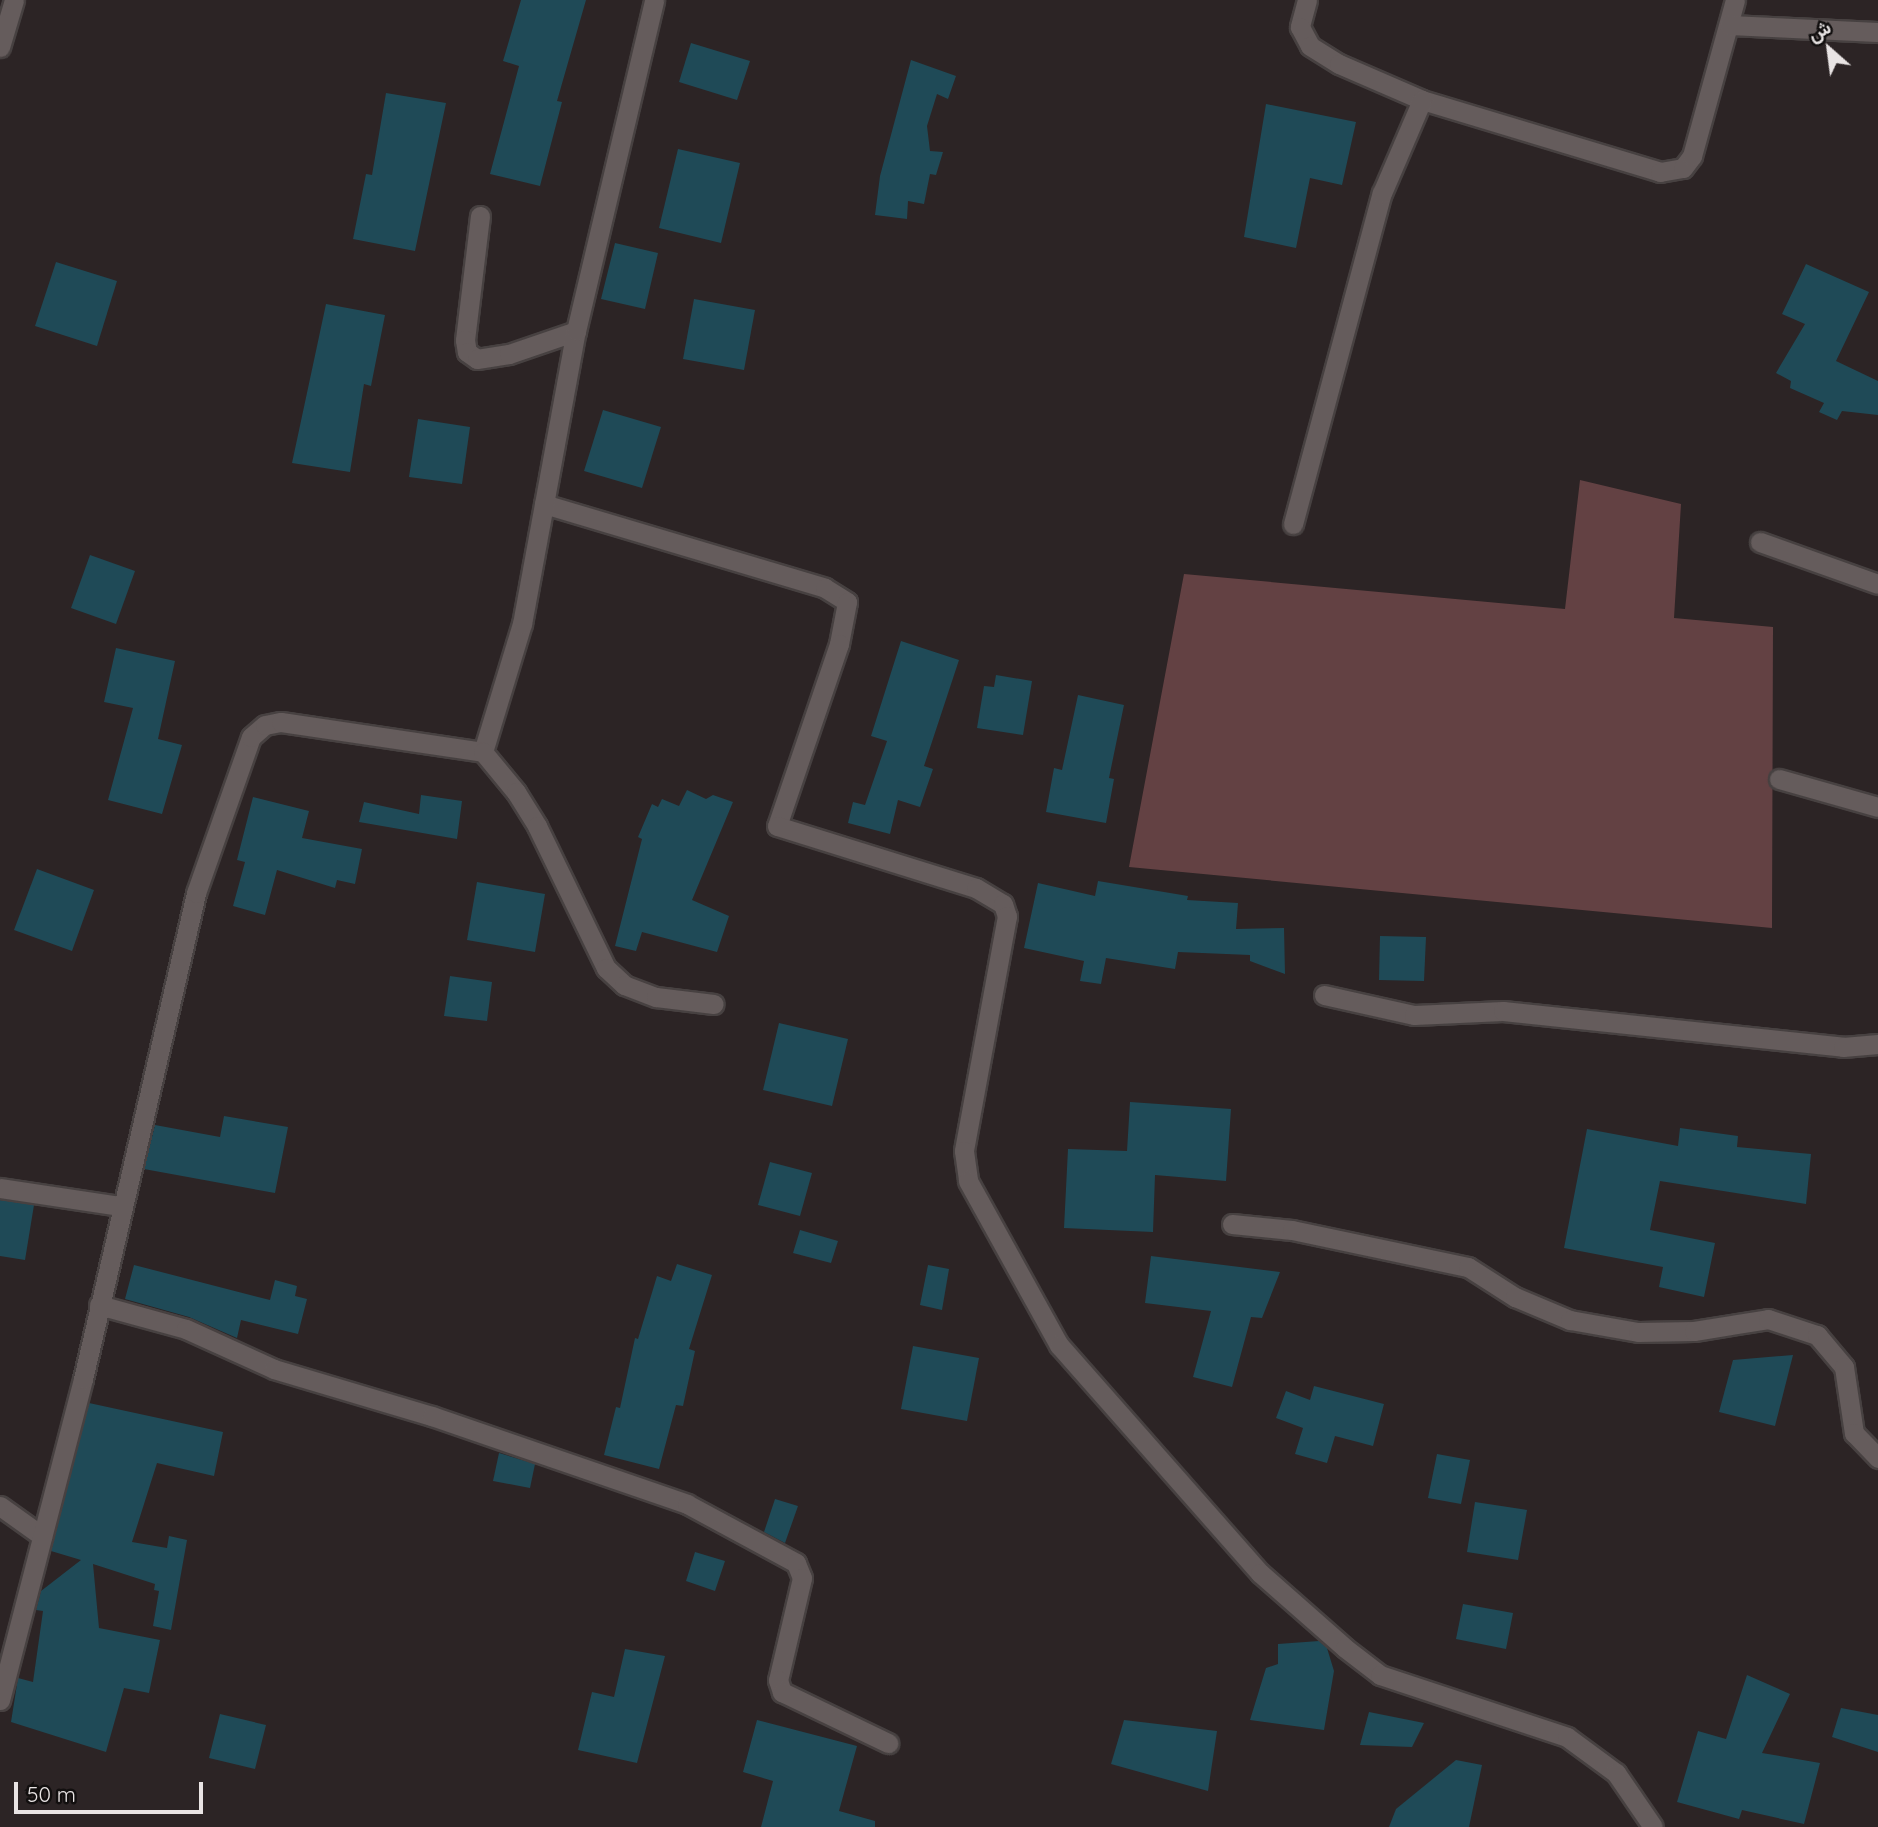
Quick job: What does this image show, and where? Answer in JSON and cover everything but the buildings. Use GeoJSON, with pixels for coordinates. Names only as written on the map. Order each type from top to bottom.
{"type":"FeatureCollection","features":[{"type":"Feature","properties":{"kind":"street"},"geometry":{"type":"LineString","coordinates":[[0,47],[14,0]]}},
{"type":"Feature","properties":{"kind":"street"},"geometry":{"type":"LineString","coordinates":[[483,752],[522,624],[576,331],[654,0]]}},
{"type":"Feature","properties":{"kind":"street"},"geometry":{"type":"LineString","coordinates":[[1307,0],[1300,27],[1310,46],[1422,100],[1660,173],[1675,172],[1692,156],[1735,0]]}},
{"type":"Feature","properties":{"kind":"street"},"geometry":{"type":"LineString","coordinates":[[1729,26],[1878,32]]}},
{"type":"Feature","properties":{"kind":"street"},"geometry":{"type":"LineString","coordinates":[[1293,524],[1379,205],[1422,100]]}},
{"type":"Feature","properties":{"kind":"street"},"geometry":{"type":"LineString","coordinates":[[480,216],[465,340],[467,352],[477,359],[509,354],[576,331]]}},
{"type":"Feature","properties":{"kind":"street"},"geometry":{"type":"LineString","coordinates":[[544,503],[825,589],[847,602],[839,644],[777,827],[976,888],[1003,904],[1007,916],[964,1151],[968,1181],[1059,1345],[1260,1573],[1345,1648],[1380,1675],[1567,1737],[1616,1773],[1653,1827]]}},
{"type":"Feature","properties":{"kind":"street"},"geometry":{"type":"LineString","coordinates":[[1760,542],[1878,584]]}},
{"type":"Feature","properties":{"kind":"street"},"geometry":{"type":"LineString","coordinates":[[0,1700],[99,1305],[120,1206],[196,893],[251,737],[265,725],[281,722],[483,752],[537,826],[606,968],[624,985],[656,997],[714,1004]]}},
{"type":"Feature","properties":{"kind":"street"},"geometry":{"type":"LineString","coordinates":[[1779,779],[1878,807]]}},
{"type":"Feature","properties":{"kind":"street"},"geometry":{"type":"LineString","coordinates":[[1324,995],[1414,1015],[1503,1011],[1843,1047],[1878,1044]]}},
{"type":"Feature","properties":{"kind":"street"},"geometry":{"type":"LineString","coordinates":[[0,1188],[120,1206]]}},
{"type":"Feature","properties":{"kind":"street"},"geometry":{"type":"LineString","coordinates":[[1231,1224],[1292,1230],[1468,1267],[1515,1297],[1584,1322],[1638,1332],[1694,1331],[1768,1319],[1817,1335],[1844,1367],[1854,1433],[1878,1458]]}},
{"type":"Feature","properties":{"kind":"street"},"geometry":{"type":"LineString","coordinates":[[99,1305],[186,1329],[274,1369],[432,1416],[687,1504],[796,1563],[802,1578],[778,1680],[782,1692],[888,1743]]}},
{"type":"Feature","properties":{"kind":"street"},"geometry":{"type":"LineString","coordinates":[[0,1506],[42,1535]]}},
{"type":"Feature","properties":{"kind":"shaded area"},"geometry":{"type":"Polygon","coordinates":[[[1580,480],[1681,504],[1674,618],[1773,627],[1772,928],[1129,867],[1184,574],[1565,609],[1580,480]]]}}]}
